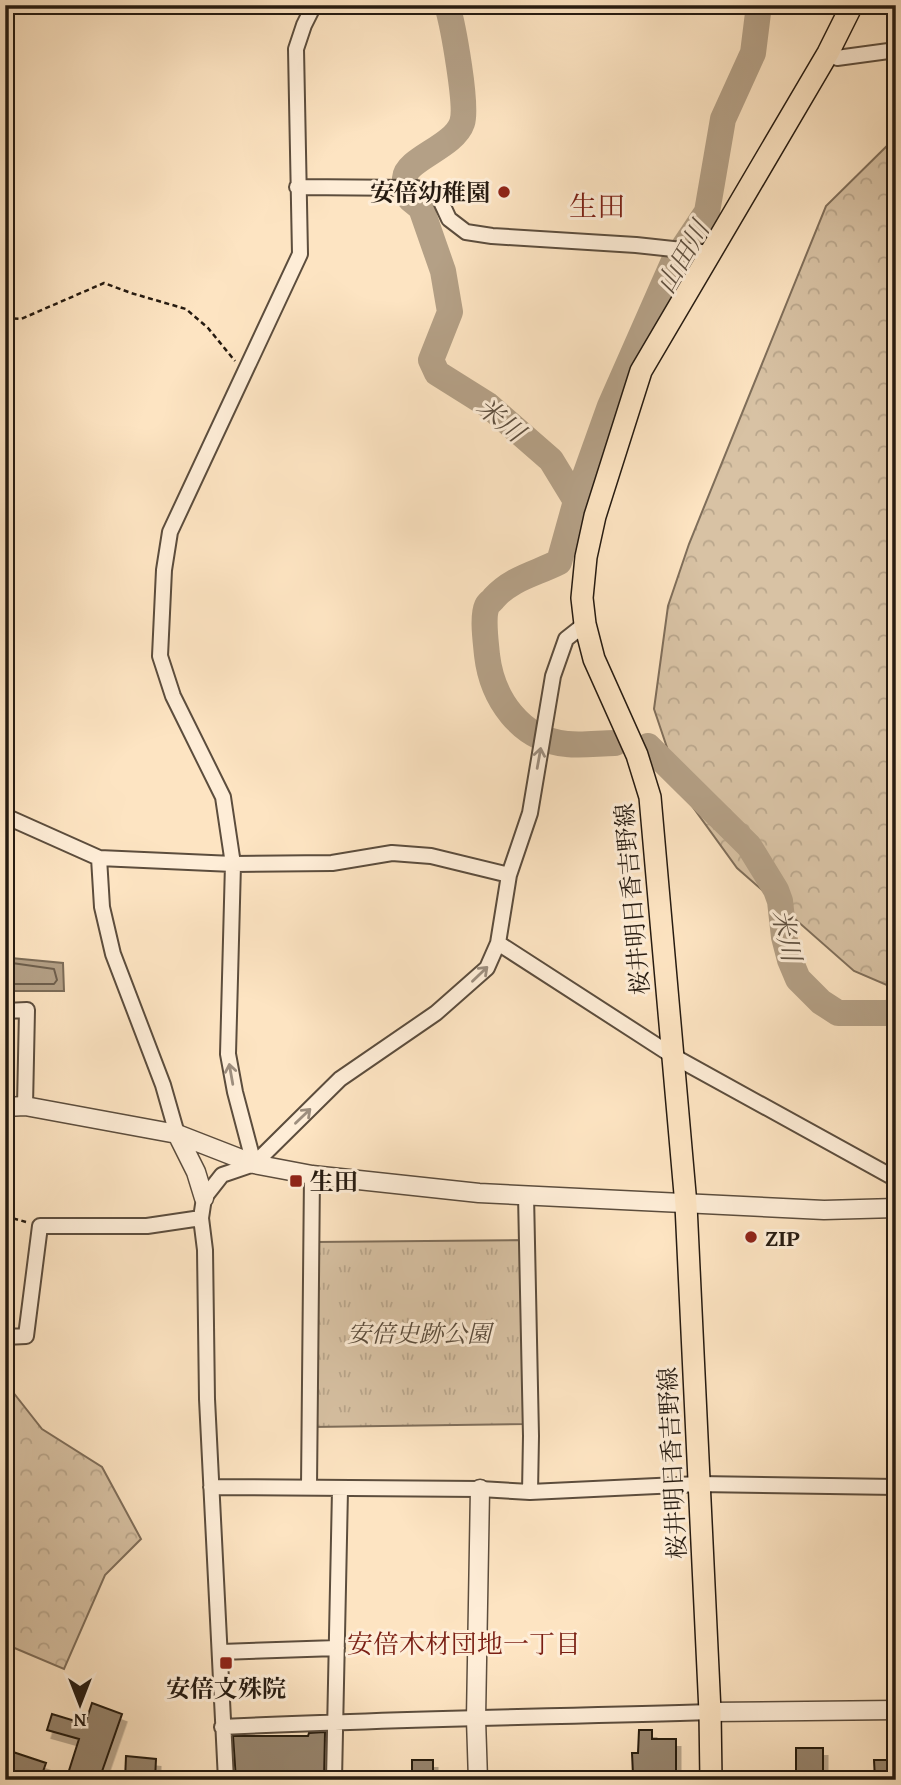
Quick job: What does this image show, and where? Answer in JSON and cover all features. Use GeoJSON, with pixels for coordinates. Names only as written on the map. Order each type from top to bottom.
{"type":"FeatureCollection","features":[{"type":"Feature","properties":{"kind":"main road","name":"桜井明日香吉野線"},"geometry":{"type":"LineString","coordinates":[[711,1780],[686,1205],[650,797],[637,755],[594,660],[584,624],[582,598],[586,557],[595,516],[641,371],[828,53],[852,5]]}},
{"type":"Feature","properties":{"kind":"street"},"geometry":{"type":"LineString","coordinates":[[254,1164],[228,1054],[233,864],[223,797],[173,696],[160,656],[164,569],[170,532],[300,254],[296,49],[314,5]]}},
{"type":"Feature","properties":{"kind":"street"},"geometry":{"type":"LineString","coordinates":[[828,53],[837,58],[896,50]]}},
{"type":"Feature","properties":{"kind":"street"},"geometry":{"type":"LineString","coordinates":[[297,187],[416,188],[437,193],[449,219],[466,232],[710,253]]}},
{"type":"Feature","properties":{"kind":"street"},"geometry":{"type":"LineString","coordinates":[[204,1198],[222,1175],[254,1164],[340,1079],[436,1013],[487,968],[498,943],[509,874],[530,813],[554,676],[566,639],[584,624]]}},
{"type":"Feature","properties":{"kind":"street"},"geometry":{"type":"LineString","coordinates":[[5,816],[99,858],[233,864],[332,863],[392,853],[431,856],[509,874]]}},
{"type":"Feature","properties":{"kind":"street"},"geometry":{"type":"LineString","coordinates":[[99,858],[102,907],[113,954],[163,1085],[177,1134],[196,1172],[204,1198],[201,1218],[205,1250],[211,1487],[226,1780]]}},
{"type":"Feature","properties":{"kind":"street"},"geometry":{"type":"LineString","coordinates":[[498,943],[673,1056],[896,1179]]}},
{"type":"Feature","properties":{"kind":"street"},"geometry":{"type":"LineString","coordinates":[[5,1010],[27,1010],[25,1106]]}},
{"type":"Feature","properties":{"kind":"street"},"geometry":{"type":"LineString","coordinates":[[5,1107],[25,1106],[177,1134],[254,1164],[312,1175],[479,1194],[824,1210],[896,1208]]}},
{"type":"Feature","properties":{"kind":"street"},"geometry":{"type":"LineString","coordinates":[[309,1487],[312,1175]]}},
{"type":"Feature","properties":{"kind":"street"},"geometry":{"type":"LineString","coordinates":[[526,1195],[530,1492]]}},
{"type":"Feature","properties":{"kind":"street"},"geometry":{"type":"LineString","coordinates":[[5,1337],[26,1336],[40,1226],[147,1226],[201,1218]]}},
{"type":"Feature","properties":{"kind":"street"},"geometry":{"type":"LineString","coordinates":[[211,1487],[480,1489],[530,1492],[699,1484],[896,1487]]}},
{"type":"Feature","properties":{"kind":"street"},"geometry":{"type":"LineString","coordinates":[[478,1780],[476,1719],[480,1489]]}},
{"type":"Feature","properties":{"kind":"street"},"geometry":{"type":"LineString","coordinates":[[334,1780],[340,1490]]}},
{"type":"Feature","properties":{"kind":"street"},"geometry":{"type":"LineString","coordinates":[[221,1652],[337,1648]]}},
{"type":"Feature","properties":{"kind":"street"},"geometry":{"type":"LineString","coordinates":[[222,1727],[336,1721],[896,1710]]}},
{"type":"Feature","properties":{"kind":"path"},"geometry":{"type":"LineString","coordinates":[[5,318],[21,319],[104,283],[186,309],[208,328],[243,373]]}},
{"type":"Feature","properties":{"kind":"path"},"geometry":{"type":"LineString","coordinates":[[5,1216],[40,1226]]}},
{"type":"Feature","properties":{"kind":"green space"},"geometry":{"type":"Polygon","coordinates":[[[896,137],[896,989],[854,971],[737,868],[682,792],[654,709],[668,606],[689,544],[826,206],[896,137]]]}},
{"type":"Feature","properties":{"kind":"green space","name":"安倍史跡公園"},"geometry":{"type":"Polygon","coordinates":[[[524,1240],[525,1424],[312,1427],[315,1242],[524,1240]]]}},
{"type":"Feature","properties":{"kind":"green space"},"geometry":{"type":"Polygon","coordinates":[[[5,1382],[42,1429],[102,1467],[141,1539],[105,1575],[64,1669],[5,1644],[5,1382]]]}},
{"type":"Feature","properties":{"kind":"water"},"geometry":{"type":"Polygon","coordinates":[[[5,954],[11,958],[63,963],[64,991],[5,991],[5,954]]]}},
{"type":"Feature","properties":{"kind":"building"},"geometry":{"type":"Polygon","coordinates":[[[92,1703],[122,1714],[99,1780],[66,1780],[79,1739],[47,1730],[52,1714],[85,1724],[92,1703]]]}},
{"type":"Feature","properties":{"kind":"building"},"geometry":{"type":"Polygon","coordinates":[[[639,1730],[652,1730],[652,1739],[676,1739],[676,1773],[633,1775],[632,1753],[638,1753],[639,1730]]]}},
{"type":"Feature","properties":{"kind":"building"},"geometry":{"type":"Polygon","coordinates":[[[325,1732],[324,1780],[236,1780],[233,1736],[308,1736],[309,1733],[325,1732]]]}},
{"type":"Feature","properties":{"kind":"building"},"geometry":{"type":"Polygon","coordinates":[[[796,1748],[823,1748],[823,1780],[796,1780],[796,1748]]]}},
{"type":"Feature","properties":{"kind":"building"},"geometry":{"type":"Polygon","coordinates":[[[13,1752],[46,1763],[40,1780],[5,1780],[13,1752]]]}},
{"type":"Feature","properties":{"kind":"building"},"geometry":{"type":"Polygon","coordinates":[[[126,1756],[156,1759],[155,1780],[125,1780],[126,1756]]]}},
{"type":"Feature","properties":{"kind":"building"},"geometry":{"type":"Polygon","coordinates":[[[412,1760],[433,1760],[433,1780],[412,1780],[412,1760]]]}},
{"type":"Feature","properties":{"kind":"building"},"geometry":{"type":"Polygon","coordinates":[[[874,1760],[896,1760],[896,1780],[875,1780],[874,1760]]]}},
{"type":"Feature","properties":{"kind":"waterway","name":"米川"},"geometry":{"type":"LineString","coordinates":[[447,5],[461,84],[462,123],[450,139],[413,165],[405,178],[410,199],[421,208],[443,271],[450,312],[431,360],[437,373],[488,405],[551,460],[576,501]]}},
{"type":"Feature","properties":{"kind":"waterway","name":"山田川"},"geometry":{"type":"LineString","coordinates":[[615,743],[573,745],[550,741],[535,734],[511,714],[502,701],[490,671],[485,637],[486,611],[488,604],[508,586],[559,562],[576,501],[610,406],[673,263],[707,212],[723,119],[753,53],[759,5]]}},
{"type":"Feature","properties":{"kind":"waterway","name":"米川"},"geometry":{"type":"LineString","coordinates":[[648,746],[749,846],[776,890],[784,937],[798,979],[821,1002],[838,1013],[887,1013],[896,1010]]}},
{"type":"Feature","properties":{"kind":"place","name":"安倍幼稚園"},"geometry":{"type":"Point","coordinates":[504,192]}},
{"type":"Feature","properties":{"kind":"place","name":"生田"},"geometry":{"type":"Point","coordinates":[296,1181]}},
{"type":"Feature","properties":{"kind":"place","name":"ZIP"},"geometry":{"type":"Point","coordinates":[751,1237]}},
{"type":"Feature","properties":{"kind":"place","name":"安倍文殊院"},"geometry":{"type":"Point","coordinates":[226,1663]}},
{"type":"Feature","properties":{"kind":"district","name":"生田"},"geometry":{"type":"Point","coordinates":[597,205]}},
{"type":"Feature","properties":{"kind":"district","name":"安倍木材団地一丁目"},"geometry":{"type":"Point","coordinates":[464,1643]}}]}
